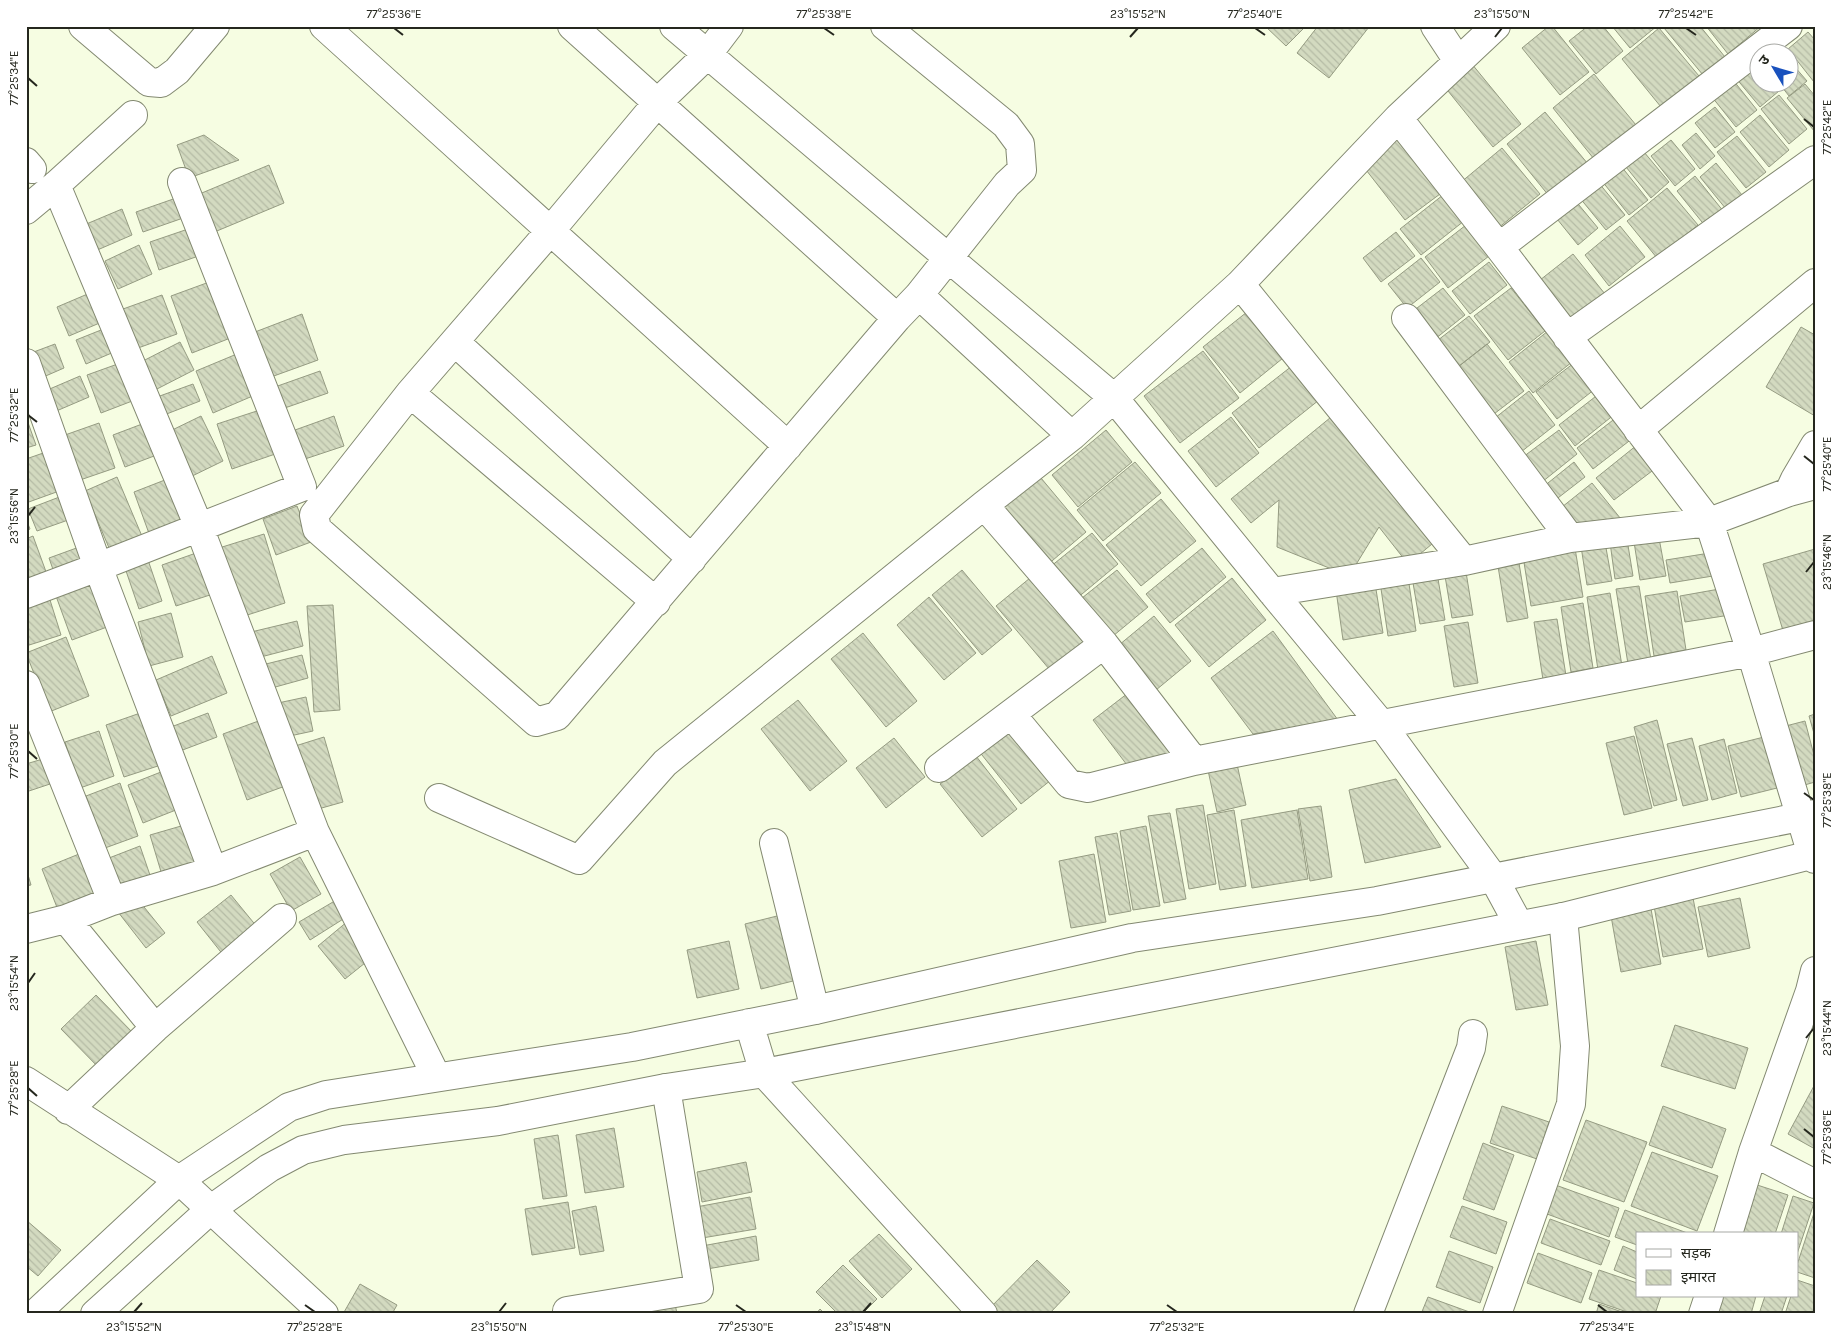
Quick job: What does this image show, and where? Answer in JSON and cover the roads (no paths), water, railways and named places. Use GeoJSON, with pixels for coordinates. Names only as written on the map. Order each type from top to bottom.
{"type":"FeatureCollection","features":[{"type":"Feature","properties":{"kind":"street"},"geometry":{"type":"LineString","coordinates":[[84,26],[150,82],[161,83],[177,71],[215,26]]}},
{"type":"Feature","properties":{"kind":"street"},"geometry":{"type":"LineString","coordinates":[[324,26],[788,446]]}},
{"type":"Feature","properties":{"kind":"street"},"geometry":{"type":"LineString","coordinates":[[572,26],[897,318]]}},
{"type":"Feature","properties":{"kind":"street"},"geometry":{"type":"LineString","coordinates":[[674,26],[1114,398],[1382,725],[1493,877],[1519,925]]}},
{"type":"Feature","properties":{"kind":"street"},"geometry":{"type":"LineString","coordinates":[[729,26],[707,54],[658,102],[551,230],[410,393],[314,515],[317,529],[536,722],[557,716],[919,294],[1007,184],[1022,170],[1020,144],[1006,125],[885,26]]}},
{"type":"Feature","properties":{"kind":"street"},"geometry":{"type":"LineString","coordinates":[[1435,26],[1458,61]]}},
{"type":"Feature","properties":{"kind":"street"},"geometry":{"type":"LineString","coordinates":[[1498,246],[1788,26]]}},
{"type":"Feature","properties":{"kind":"street"},"geometry":{"type":"LineString","coordinates":[[439,798],[579,860],[665,763],[984,504],[1072,436],[1240,284],[1398,118],[1458,61],[1488,28]]}},
{"type":"Feature","properties":{"kind":"street"},"geometry":{"type":"LineString","coordinates":[[26,210],[133,115]]}},
{"type":"Feature","properties":{"kind":"street"},"geometry":{"type":"LineString","coordinates":[[95,1314],[210,1210],[269,1168],[303,1150],[344,1140],[498,1120],[666,1088],[764,1073],[1563,917],[1814,856],[1808,816],[1751,652],[1709,522],[1398,118]]}},
{"type":"Feature","properties":{"kind":"street"},"geometry":{"type":"LineString","coordinates":[[1567,337],[1815,160]]}},
{"type":"Feature","properties":{"kind":"street"},"geometry":{"type":"LineString","coordinates":[[26,594],[302,487],[182,182]]}},
{"type":"Feature","properties":{"kind":"street"},"geometry":{"type":"LineString","coordinates":[[56,185],[199,527],[315,832],[436,1076]]}},
{"type":"Feature","properties":{"kind":"street"},"geometry":{"type":"LineString","coordinates":[[1638,430],[1815,283]]}},
{"type":"Feature","properties":{"kind":"street"},"geometry":{"type":"LineString","coordinates":[[1240,284],[1464,561]]}},
{"type":"Feature","properties":{"kind":"street"},"geometry":{"type":"LineString","coordinates":[[919,294],[1072,436]]}},
{"type":"Feature","properties":{"kind":"street"},"geometry":{"type":"LineString","coordinates":[[1406,318],[1570,538]]}},
{"type":"Feature","properties":{"kind":"street"},"geometry":{"type":"LineString","coordinates":[[454,342],[692,559]]}},
{"type":"Feature","properties":{"kind":"street"},"geometry":{"type":"LineString","coordinates":[[26,363],[98,567],[214,871]]}},
{"type":"Feature","properties":{"kind":"street"},"geometry":{"type":"LineString","coordinates":[[410,393],[656,602]]}},
{"type":"Feature","properties":{"kind":"street"},"geometry":{"type":"LineString","coordinates":[[1272,592],[1464,561],[1570,538],[1709,522],[1802,488],[1795,478],[1815,446]]}},
{"type":"Feature","properties":{"kind":"street"},"geometry":{"type":"LineString","coordinates":[[984,504],[1104,644],[1194,761]]}},
{"type":"Feature","properties":{"kind":"street"},"geometry":{"type":"LineString","coordinates":[[1011,714],[1069,784],[1088,788],[1194,761],[1751,652],[1815,635]]}},
{"type":"Feature","properties":{"kind":"street"},"geometry":{"type":"LineString","coordinates":[[939,768],[1104,644]]}},
{"type":"Feature","properties":{"kind":"street"},"geometry":{"type":"LineString","coordinates":[[26,685],[112,900]]}},
{"type":"Feature","properties":{"kind":"street"},"geometry":{"type":"LineString","coordinates":[[35,1314],[179,1180],[289,1106],[326,1095],[436,1076],[632,1047],[815,1010],[1132,938],[1376,901],[1808,816]]}},
{"type":"Feature","properties":{"kind":"street"},"geometry":{"type":"LineString","coordinates":[[26,930],[66,919],[112,900],[214,871],[315,832]]}},
{"type":"Feature","properties":{"kind":"street"},"geometry":{"type":"LineString","coordinates":[[774,842],[815,1010]]}},
{"type":"Feature","properties":{"kind":"street"},"geometry":{"type":"LineString","coordinates":[[1497,1314],[1571,1104],[1575,1046],[1563,917]]}},
{"type":"Feature","properties":{"kind":"street"},"geometry":{"type":"LineString","coordinates":[[68,1110],[155,1028],[282,918]]}},
{"type":"Feature","properties":{"kind":"street"},"geometry":{"type":"LineString","coordinates":[[66,919],[155,1028]]}},
{"type":"Feature","properties":{"kind":"street"},"geometry":{"type":"LineString","coordinates":[[1729,1232],[1753,1152],[1813,985]]}},
{"type":"Feature","properties":{"kind":"street"},"geometry":{"type":"LineString","coordinates":[[749,1023],[764,1073],[983,1314]]}},
{"type":"Feature","properties":{"kind":"street"},"geometry":{"type":"LineString","coordinates":[[1368,1314],[1471,1048],[1474,1034]]}},
{"type":"Feature","properties":{"kind":"street"},"geometry":{"type":"LineString","coordinates":[[26,1081],[68,1110],[179,1180],[324,1314]]}},
{"type":"Feature","properties":{"kind":"street"},"geometry":{"type":"LineString","coordinates":[[567,1311],[699,1289],[666,1088]]}},
{"type":"Feature","properties":{"kind":"street"},"geometry":{"type":"LineString","coordinates":[[1753,1152],[1815,1184]]}},
{"type":"Feature","properties":{"kind":"street"},"geometry":{"type":"LineString","coordinates":[[1703,1314],[1707,1298]]}}]}
